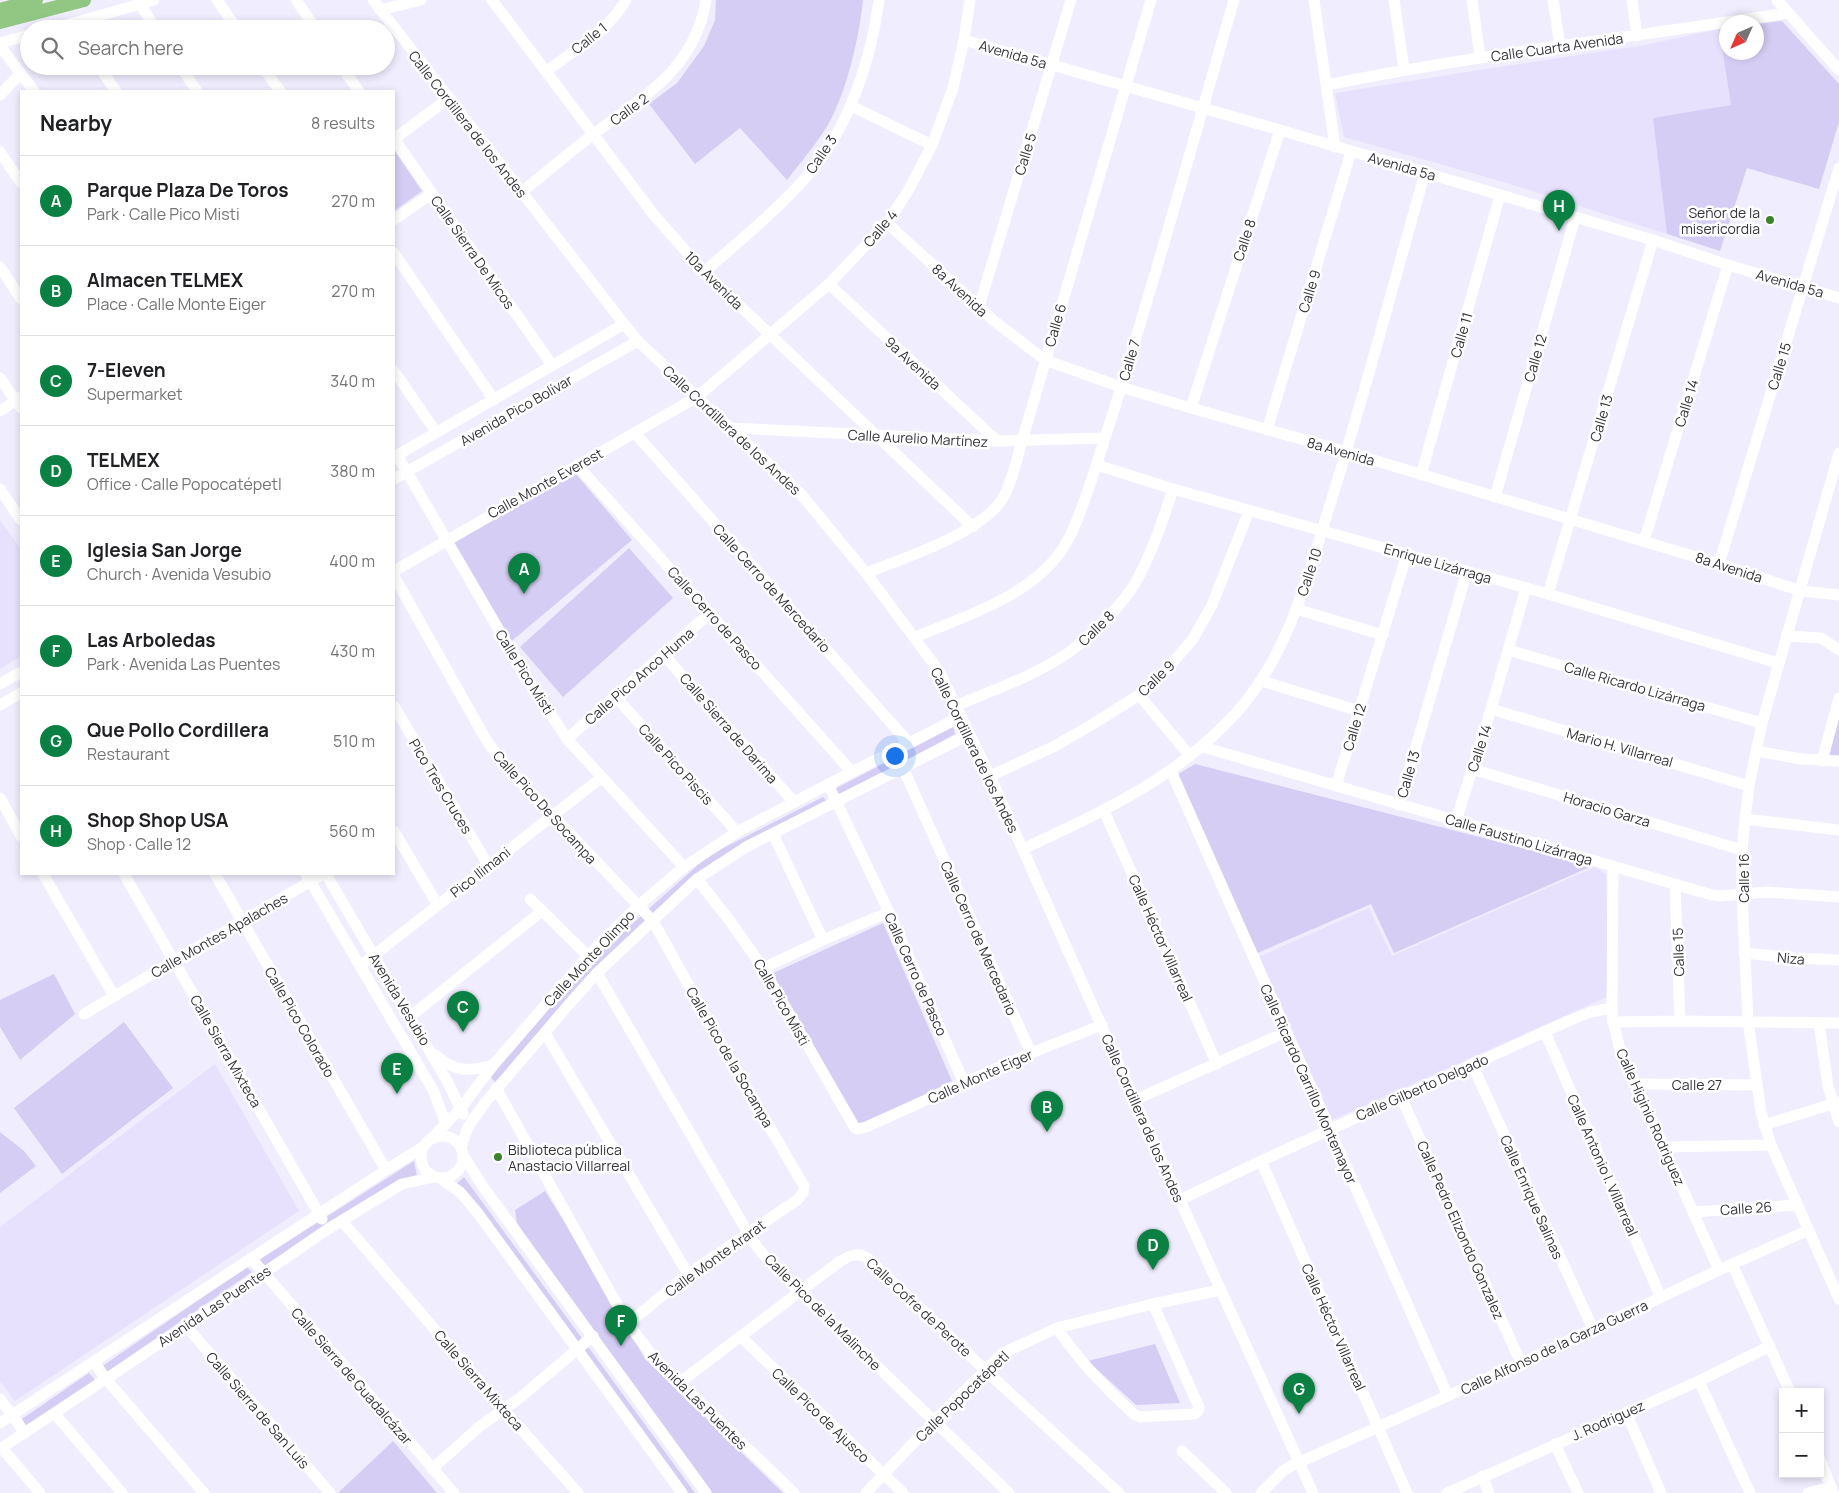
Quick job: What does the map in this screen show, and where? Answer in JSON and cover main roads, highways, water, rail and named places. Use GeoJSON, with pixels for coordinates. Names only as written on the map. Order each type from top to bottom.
{"type":"FeatureCollection","features":[{"type":"Feature","properties":{"kind":"main road"},"geometry":{"type":"LineString","coordinates":[[0,10],[19,2],[36,0]]}},
{"type":"Feature","properties":{"kind":"main road"},"geometry":{"type":"LineString","coordinates":[[0,22],[84,0]]}},
{"type":"Feature","properties":{"kind":"place","name":"Señor de la misericordia"},"geometry":{"type":"Point","coordinates":[1770,220]}},
{"type":"Feature","properties":{"kind":"place","name":"Shop Shop USA"},"geometry":{"type":"Point","coordinates":[1559,231]}},
{"type":"Feature","properties":{"kind":"place","name":"Parque Plaza De Toros"},"geometry":{"type":"Point","coordinates":[524,594]}},
{"type":"Feature","properties":{"kind":"place","name":"7-Eleven"},"geometry":{"type":"Point","coordinates":[463,1032]}},
{"type":"Feature","properties":{"kind":"place","name":"Iglesia San Jorge"},"geometry":{"type":"Point","coordinates":[397,1094]}},
{"type":"Feature","properties":{"kind":"place","name":"Almacen TELMEX"},"geometry":{"type":"Point","coordinates":[1047,1132]}},
{"type":"Feature","properties":{"kind":"place","name":"Biblioteca pública Anastacio Villarreal"},"geometry":{"type":"Point","coordinates":[498,1157]}},
{"type":"Feature","properties":{"kind":"place","name":"TELMEX"},"geometry":{"type":"Point","coordinates":[1153,1270]}},
{"type":"Feature","properties":{"kind":"place","name":"Las Arboledas"},"geometry":{"type":"Point","coordinates":[621,1346]}},
{"type":"Feature","properties":{"kind":"place","name":"Que Pollo Cordillera"},"geometry":{"type":"Point","coordinates":[1299,1414]}}]}
